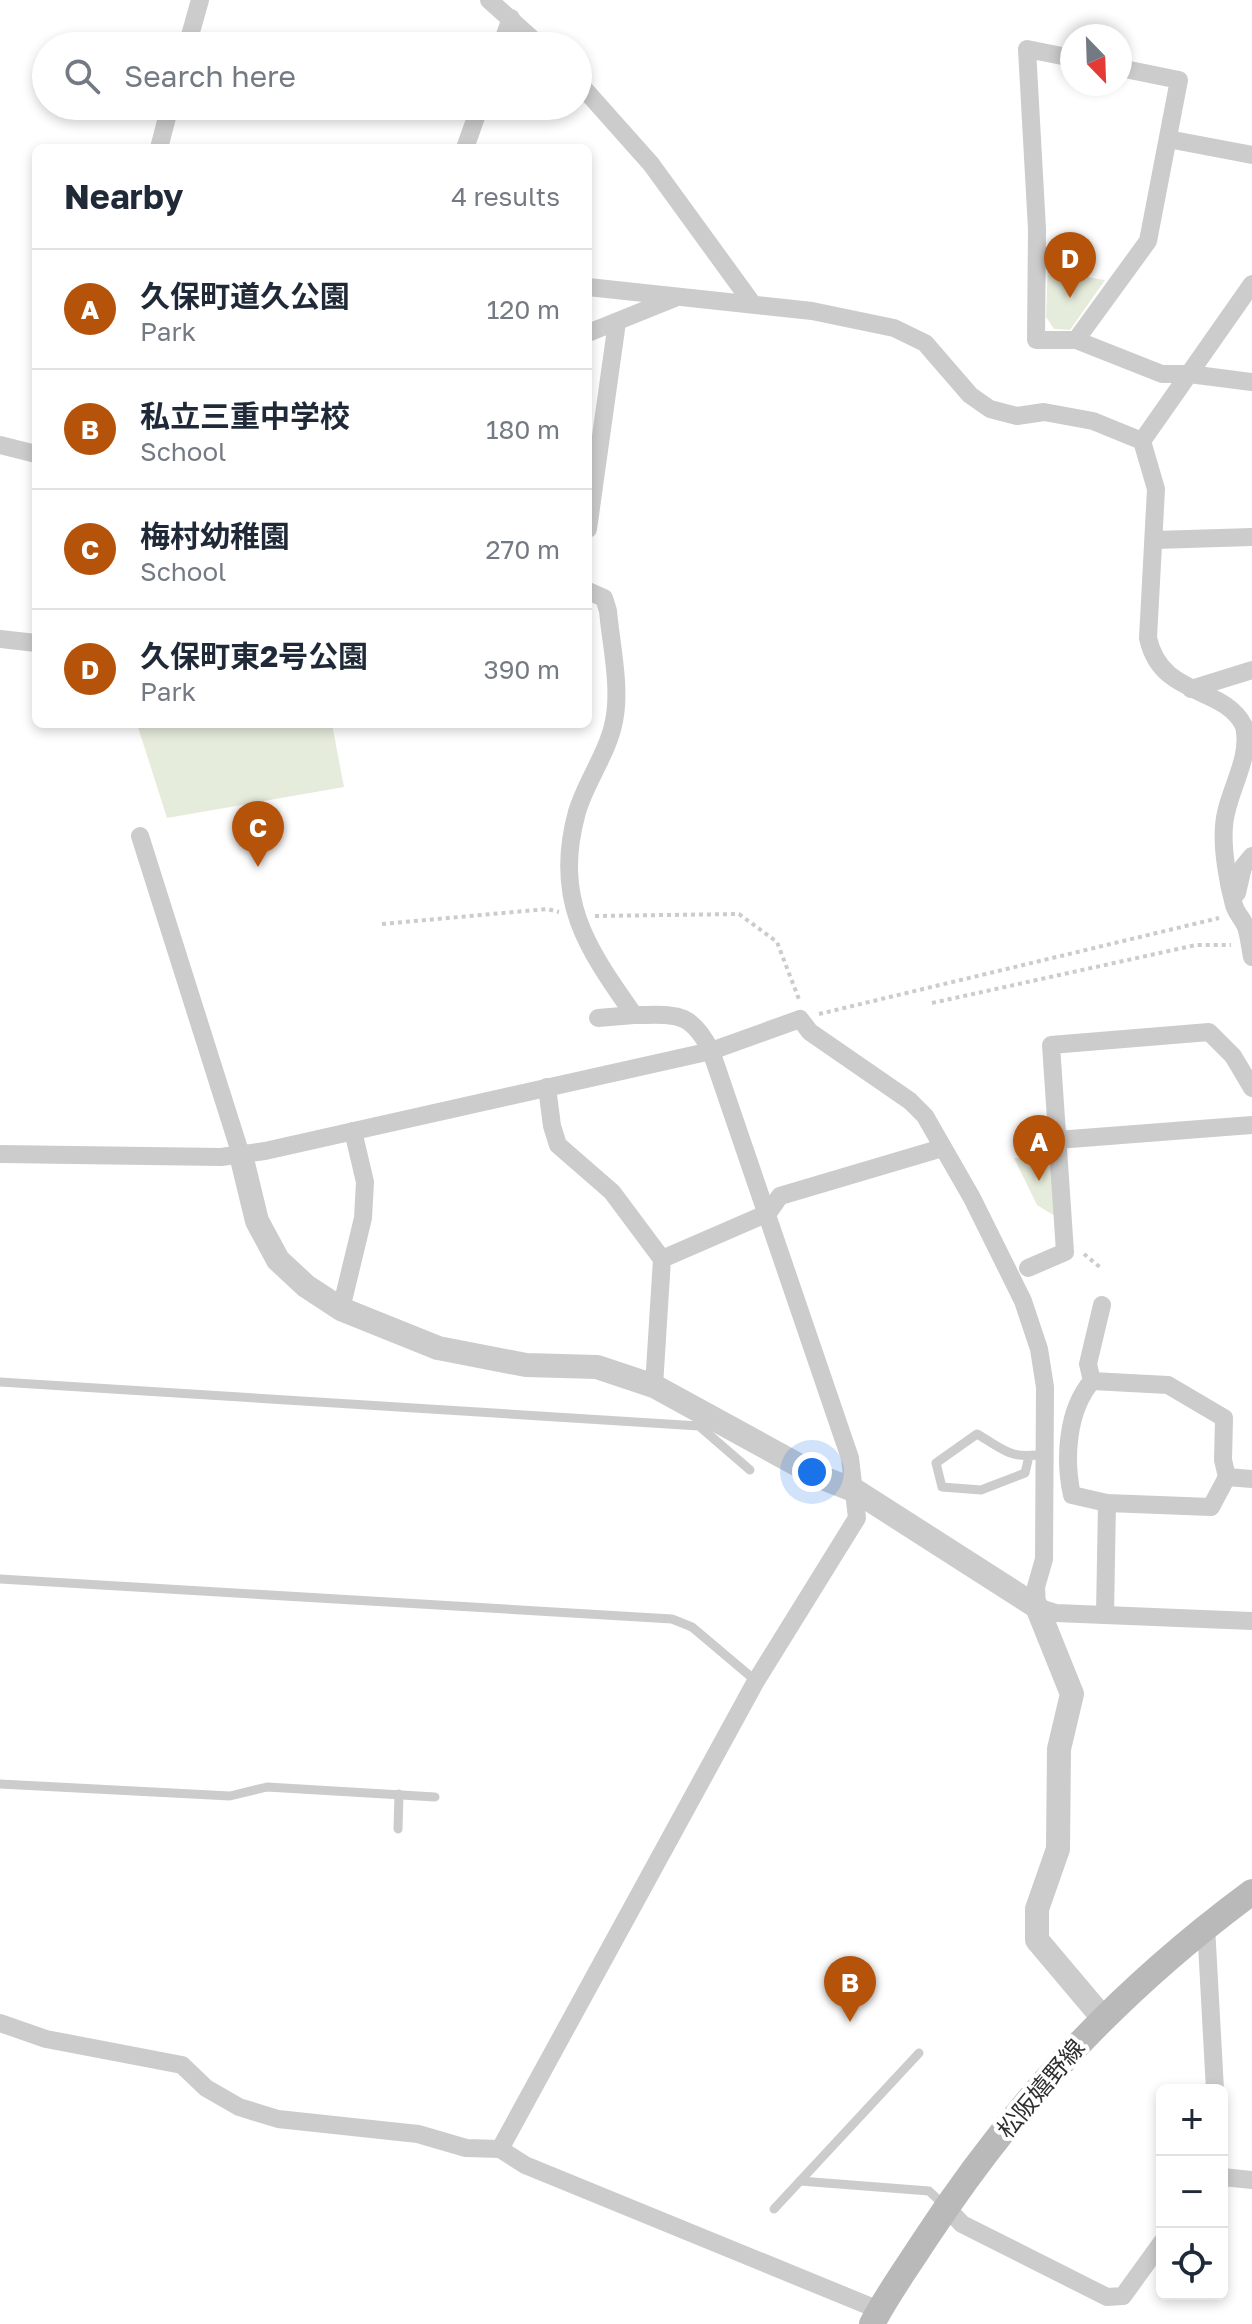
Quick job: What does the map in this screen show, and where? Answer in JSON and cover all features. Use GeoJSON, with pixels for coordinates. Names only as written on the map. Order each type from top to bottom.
{"type":"FeatureCollection","features":[{"type":"Feature","properties":{"kind":"main road","name":"松阪嬉野線"},"geometry":{"type":"LineString","coordinates":[[876,2317],[946,2207],[1035,2092],[1102,2017],[1206,1926],[1252,1892]]}},
{"type":"Feature","properties":{"kind":"street"},"geometry":{"type":"LineString","coordinates":[[191,32],[200,0]]}},
{"type":"Feature","properties":{"kind":"street"},"geometry":{"type":"LineString","coordinates":[[489,0],[526,32]]}},
{"type":"Feature","properties":{"kind":"street"},"geometry":{"type":"LineString","coordinates":[[506,32],[511,18]]}},
{"type":"Feature","properties":{"kind":"street"},"geometry":{"type":"LineString","coordinates":[[1060,56],[1027,49],[1037,229],[1036,340],[1076,340],[1162,374],[1252,382]]}},
{"type":"Feature","properties":{"kind":"street"},"geometry":{"type":"LineString","coordinates":[[1076,340],[1148,241],[1179,80],[1132,70]]}},
{"type":"Feature","properties":{"kind":"street"},"geometry":{"type":"LineString","coordinates":[[592,98],[651,164],[752,303]]}},
{"type":"Feature","properties":{"kind":"street"},"geometry":{"type":"LineString","coordinates":[[160,144],[166,120]]}},
{"type":"Feature","properties":{"kind":"street"},"geometry":{"type":"LineString","coordinates":[[466,144],[475,120]]}},
{"type":"Feature","properties":{"kind":"street"},"geometry":{"type":"LineString","coordinates":[[1168,139],[1252,155]]}},
{"type":"Feature","properties":{"kind":"street"},"geometry":{"type":"LineString","coordinates":[[1142,441],[1252,284]]}},
{"type":"Feature","properties":{"kind":"street"},"geometry":{"type":"LineString","coordinates":[[592,287],[752,303],[894,328],[925,343],[970,395],[990,409],[1017,416],[1044,412],[1093,421],[1142,441]]}},
{"type":"Feature","properties":{"kind":"street"},"geometry":{"type":"LineString","coordinates":[[592,331],[677,297]]}},
{"type":"Feature","properties":{"kind":"street"},"geometry":{"type":"LineString","coordinates":[[592,469],[617,322]]}},
{"type":"Feature","properties":{"kind":"street"},"geometry":{"type":"LineString","coordinates":[[1142,441],[1156,489],[1148,638],[1151,651],[1173,679],[1217,701],[1244,725],[1248,748],[1223,824],[1234,908],[1245,924],[1251,950]]}},
{"type":"Feature","properties":{"kind":"street"},"geometry":{"type":"LineString","coordinates":[[0,445],[32,453]]}},
{"type":"Feature","properties":{"kind":"street"},"geometry":{"type":"LineString","coordinates":[[1155,540],[1252,537]]}},
{"type":"Feature","properties":{"kind":"street"},"geometry":{"type":"LineString","coordinates":[[592,593],[604,598],[608,611],[615,720],[577,811],[568,882],[589,951],[634,1015]]}},
{"type":"Feature","properties":{"kind":"street"},"geometry":{"type":"LineString","coordinates":[[0,639],[32,643]]}},
{"type":"Feature","properties":{"kind":"street"},"geometry":{"type":"LineString","coordinates":[[1191,689],[1252,670]]}},
{"type":"Feature","properties":{"kind":"street"},"geometry":{"type":"LineString","coordinates":[[140,836],[241,1155],[257,1221],[278,1260],[306,1286],[341,1309],[438,1348],[526,1365],[597,1367],[654,1386],[820,1477],[856,1491],[1037,1607],[1056,1613],[1252,1621]]}},
{"type":"Feature","properties":{"kind":"street"},"geometry":{"type":"LineString","coordinates":[[1234,908],[1243,867],[1252,856]]}},
{"type":"Feature","properties":{"kind":"street"},"geometry":{"type":"LineString","coordinates":[[500,2149],[756,1681],[857,1518],[850,1458],[768,1213],[711,1051],[699,1027],[681,1015],[598,1018]]}},
{"type":"Feature","properties":{"kind":"street"},"geometry":{"type":"LineString","coordinates":[[0,1154],[241,1155],[711,1051],[800,1019],[810,1032],[910,1101],[925,1116],[972,1198],[1023,1301],[1039,1349],[1045,1387],[1038,1455],[1044,1559],[1036,1587],[1037,1607],[1072,1694],[1059,1749],[1058,1849],[1037,1909],[1037,1940],[1102,2017]]}},
{"type":"Feature","properties":{"kind":"street"},"geometry":{"type":"LineString","coordinates":[[1028,1268],[1065,1252],[1051,1045],[1209,1032],[1233,1056],[1252,1088]]}},
{"type":"Feature","properties":{"kind":"street"},"geometry":{"type":"LineString","coordinates":[[547,1087],[558,1145],[612,1192],[662,1259],[654,1386]]}},
{"type":"Feature","properties":{"kind":"street"},"geometry":{"type":"LineString","coordinates":[[1057,1140],[1252,1125]]}},
{"type":"Feature","properties":{"kind":"street"},"geometry":{"type":"LineString","coordinates":[[341,1309],[363,1218],[365,1182],[353,1131]]}},
{"type":"Feature","properties":{"kind":"street"},"geometry":{"type":"LineString","coordinates":[[662,1259],[768,1213],[780,1196],[942,1148]]}},
{"type":"Feature","properties":{"kind":"street"},"geometry":{"type":"LineString","coordinates":[[1092,1381],[1088,1364],[1102,1305]]}},
{"type":"Feature","properties":{"kind":"street"},"geometry":{"type":"LineString","coordinates":[[1092,1381],[1168,1385],[1224,1418],[1223,1460],[1227,1477],[1211,1507],[1107,1503],[1072,1495],[1067,1475],[1066,1448],[1084,1391],[1092,1381]]}},
{"type":"Feature","properties":{"kind":"street"},"geometry":{"type":"LineString","coordinates":[[1227,1477],[1252,1479]]}},
{"type":"Feature","properties":{"kind":"street"},"geometry":{"type":"LineString","coordinates":[[1105,1615],[1107,1503]]}},
{"type":"Feature","properties":{"kind":"street"},"geometry":{"type":"LineString","coordinates":[[1206,1926],[1215,2084]]}},
{"type":"Feature","properties":{"kind":"street"},"geometry":{"type":"LineString","coordinates":[[0,2023],[46,2039],[182,2065],[206,2088],[239,2107],[278,2119],[418,2134],[466,2148],[500,2149],[525,2165],[876,2317]]}},
{"type":"Feature","properties":{"kind":"street"},"geometry":{"type":"LineString","coordinates":[[1228,2178],[1252,2180]]}},
{"type":"Feature","properties":{"kind":"street"},"geometry":{"type":"LineString","coordinates":[[946,2207],[962,2224],[1107,2297],[1123,2296],[1156,2250]]}},
{"type":"Feature","properties":{"kind":"lane"},"geometry":{"type":"LineString","coordinates":[[0,1382],[699,1426],[750,1470]]}},
{"type":"Feature","properties":{"kind":"lane"},"geometry":{"type":"LineString","coordinates":[[977,1434],[1018,1458],[1038,1455],[1025,1473],[981,1490],[942,1487],[936,1463],[977,1434]]}},
{"type":"Feature","properties":{"kind":"lane"},"geometry":{"type":"LineString","coordinates":[[0,1579],[672,1619],[692,1627],[756,1681]]}},
{"type":"Feature","properties":{"kind":"lane"},"geometry":{"type":"LineString","coordinates":[[0,1784],[230,1796],[267,1787],[435,1797]]}},
{"type":"Feature","properties":{"kind":"lane"},"geometry":{"type":"LineString","coordinates":[[398,1829],[399,1794]]}},
{"type":"Feature","properties":{"kind":"lane"},"geometry":{"type":"LineString","coordinates":[[774,2209],[919,2053]]}},
{"type":"Feature","properties":{"kind":"lane"},"geometry":{"type":"LineString","coordinates":[[800,2181],[820,2185],[929,2191],[946,2207]]}},
{"type":"Feature","properties":{"kind":"path"},"geometry":{"type":"LineString","coordinates":[[821,1014],[1223,917],[1234,908]]}},
{"type":"Feature","properties":{"kind":"path"},"geometry":{"type":"LineString","coordinates":[[382,924],[547,909],[577,917],[739,914],[777,942],[801,1004],[800,1019]]}},
{"type":"Feature","properties":{"kind":"path"},"geometry":{"type":"LineString","coordinates":[[932,1003],[1196,945],[1251,950]]}},
{"type":"Feature","properties":{"kind":"green space"},"geometry":{"type":"Polygon","coordinates":[[[1048,264],[1075,275],[1105,280],[1070,330],[1054,329],[1046,317],[1048,264]]]}},
{"type":"Feature","properties":{"kind":"green space"},"geometry":{"type":"Polygon","coordinates":[[[138,728],[333,728],[344,787],[167,818],[138,728]]]}},
{"type":"Feature","properties":{"kind":"green space"},"geometry":{"type":"Polygon","coordinates":[[[1050,1156],[1055,1216],[1037,1205],[1014,1158],[1050,1156]]]}},
{"type":"Feature","properties":{"kind":"place","name":"久保町東2号公園"},"geometry":{"type":"Point","coordinates":[1070,298]}},
{"type":"Feature","properties":{"kind":"place","name":"梅村幼稚園"},"geometry":{"type":"Point","coordinates":[258,867]}},
{"type":"Feature","properties":{"kind":"place","name":"久保町道久公園"},"geometry":{"type":"Point","coordinates":[1039,1181]}},
{"type":"Feature","properties":{"kind":"place","name":"私立三重中学校"},"geometry":{"type":"Point","coordinates":[850,2022]}}]}
